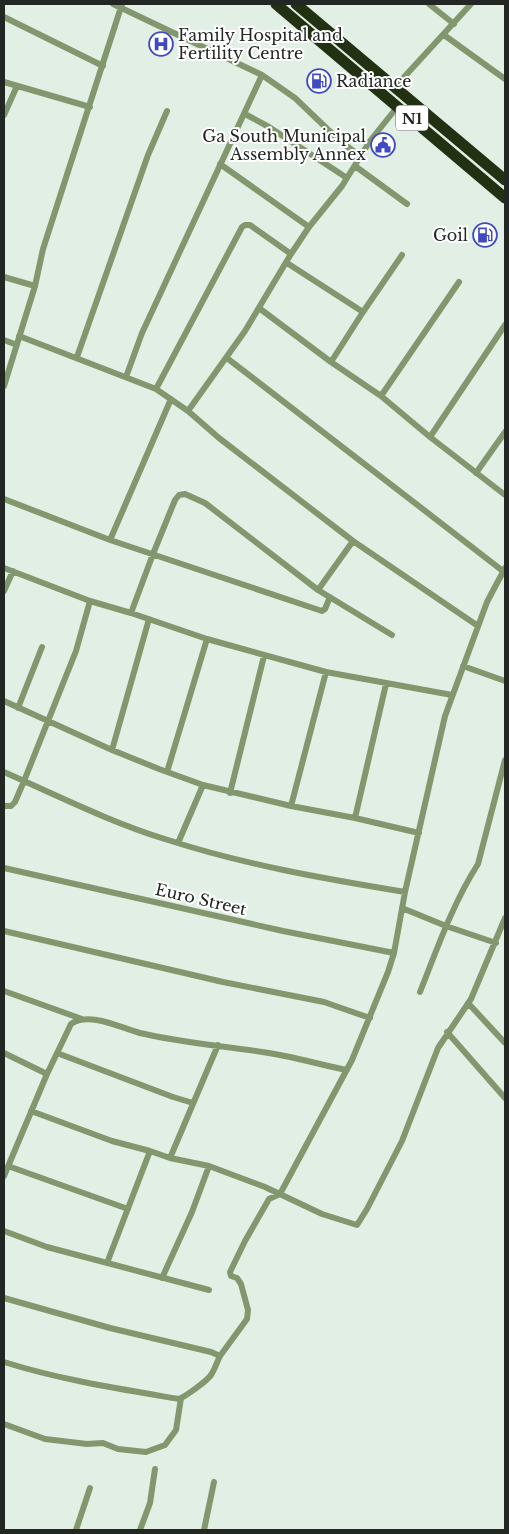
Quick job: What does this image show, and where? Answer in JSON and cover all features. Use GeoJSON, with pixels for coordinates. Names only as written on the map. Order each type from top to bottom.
{"type":"FeatureCollection","features":[{"type":"Feature","properties":{"kind":"highway","name":"N1"},"geometry":{"type":"LineString","coordinates":[[276,4],[505,198]]}},
{"type":"Feature","properties":{"kind":"highway","name":"N1"},"geometry":{"type":"LineString","coordinates":[[296,4],[505,180]]}},
{"type":"Feature","properties":{"kind":"highway"},"geometry":{"type":"LineString","coordinates":[[447,149],[457,139]]}},
{"type":"Feature","properties":{"kind":"street"},"geometry":{"type":"LineString","coordinates":[[112,4],[121,6],[262,75],[295,98],[340,141],[360,156]]}},
{"type":"Feature","properties":{"kind":"street"},"geometry":{"type":"LineString","coordinates":[[429,4],[454,24]]}},
{"type":"Feature","properties":{"kind":"street"},"geometry":{"type":"LineString","coordinates":[[396,87],[471,4]]}},
{"type":"Feature","properties":{"kind":"street"},"geometry":{"type":"LineString","coordinates":[[4,386],[35,286],[43,249],[121,6]]}},
{"type":"Feature","properties":{"kind":"street"},"geometry":{"type":"LineString","coordinates":[[4,17],[103,66]]}},
{"type":"Feature","properties":{"kind":"street"},"geometry":{"type":"LineString","coordinates":[[444,35],[505,79]]}},
{"type":"Feature","properties":{"kind":"street"},"geometry":{"type":"LineString","coordinates":[[126,377],[142,333],[262,75]]}},
{"type":"Feature","properties":{"kind":"street"},"geometry":{"type":"LineString","coordinates":[[4,82],[90,107]]}},
{"type":"Feature","properties":{"kind":"street"},"geometry":{"type":"LineString","coordinates":[[4,114],[17,86]]}},
{"type":"Feature","properties":{"kind":"street"},"geometry":{"type":"LineString","coordinates":[[188,411],[227,358],[309,227],[356,166],[370,141],[398,106]]}},
{"type":"Feature","properties":{"kind":"street"},"geometry":{"type":"LineString","coordinates":[[77,358],[148,155],[167,111]]}},
{"type":"Feature","properties":{"kind":"street"},"geometry":{"type":"LineString","coordinates":[[244,114],[269,127],[347,178]]}},
{"type":"Feature","properties":{"kind":"street"},"geometry":{"type":"LineString","coordinates":[[220,164],[309,227]]}},
{"type":"Feature","properties":{"kind":"street"},"geometry":{"type":"LineString","coordinates":[[356,166],[407,204]]}},
{"type":"Feature","properties":{"kind":"street"},"geometry":{"type":"LineString","coordinates":[[156,389],[244,225],[250,225],[291,254]]}},
{"type":"Feature","properties":{"kind":"street"},"geometry":{"type":"LineString","coordinates":[[332,362],[362,312],[402,255]]}},
{"type":"Feature","properties":{"kind":"street"},"geometry":{"type":"LineString","coordinates":[[286,263],[362,312]]}},
{"type":"Feature","properties":{"kind":"street"},"geometry":{"type":"LineString","coordinates":[[4,276],[35,286]]}},
{"type":"Feature","properties":{"kind":"street"},"geometry":{"type":"LineString","coordinates":[[381,396],[459,282]]}},
{"type":"Feature","properties":{"kind":"street"},"geometry":{"type":"LineString","coordinates":[[259,308],[381,396],[505,495]]}},
{"type":"Feature","properties":{"kind":"street"},"geometry":{"type":"LineString","coordinates":[[430,436],[505,325]]}},
{"type":"Feature","properties":{"kind":"street"},"geometry":{"type":"LineString","coordinates":[[19,336],[156,389],[188,411],[219,438],[353,541],[478,626]]}},
{"type":"Feature","properties":{"kind":"street"},"geometry":{"type":"LineString","coordinates":[[4,340],[16,345]]}},
{"type":"Feature","properties":{"kind":"street"},"geometry":{"type":"LineString","coordinates":[[4,1362],[88,1384],[181,1398],[189,1395],[211,1376],[220,1356],[247,1318],[248,1310],[241,1284],[237,1278],[231,1276],[230,1272],[245,1240],[269,1199],[280,1194],[347,1070],[370,1018],[394,953],[405,892],[445,716],[487,602],[504,569],[227,358]]}},
{"type":"Feature","properties":{"kind":"street"},"geometry":{"type":"LineString","coordinates":[[110,540],[171,399]]}},
{"type":"Feature","properties":{"kind":"street"},"geometry":{"type":"LineString","coordinates":[[476,473],[505,432]]}},
{"type":"Feature","properties":{"kind":"street"},"geometry":{"type":"LineString","coordinates":[[131,613],[175,500],[179,495],[185,494],[205,503],[318,590],[392,635]]}},
{"type":"Feature","properties":{"kind":"street"},"geometry":{"type":"LineString","coordinates":[[4,499],[110,540],[322,611],[325,609],[330,597]]}},
{"type":"Feature","properties":{"kind":"street"},"geometry":{"type":"LineString","coordinates":[[318,590],[353,541]]}},
{"type":"Feature","properties":{"kind":"street"},"geometry":{"type":"LineString","coordinates":[[4,568],[90,602],[131,613],[206,639],[264,656],[326,672],[452,695]]}},
{"type":"Feature","properties":{"kind":"street"},"geometry":{"type":"LineString","coordinates":[[4,591],[13,571]]}},
{"type":"Feature","properties":{"kind":"street"},"geometry":{"type":"LineString","coordinates":[[4,806],[12,806],[24,781],[76,652],[90,602]]}},
{"type":"Feature","properties":{"kind":"street"},"geometry":{"type":"LineString","coordinates":[[112,750],[149,619]]}},
{"type":"Feature","properties":{"kind":"street"},"geometry":{"type":"LineString","coordinates":[[167,772],[206,639]]}},
{"type":"Feature","properties":{"kind":"street"},"geometry":{"type":"LineString","coordinates":[[18,708],[42,647]]}},
{"type":"Feature","properties":{"kind":"street"},"geometry":{"type":"LineString","coordinates":[[230,793],[264,656]]}},
{"type":"Feature","properties":{"kind":"street"},"geometry":{"type":"LineString","coordinates":[[463,666],[505,681]]}},
{"type":"Feature","properties":{"kind":"street"},"geometry":{"type":"LineString","coordinates":[[291,806],[326,672]]}},
{"type":"Feature","properties":{"kind":"street"},"geometry":{"type":"LineString","coordinates":[[355,818],[386,684]]}},
{"type":"Feature","properties":{"kind":"street"},"geometry":{"type":"LineString","coordinates":[[4,701],[112,750],[203,785],[230,793],[419,833]]}},
{"type":"Feature","properties":{"kind":"street"},"geometry":{"type":"LineString","coordinates":[[420,992],[446,926],[469,877],[478,864],[505,760]]}},
{"type":"Feature","properties":{"kind":"street"},"geometry":{"type":"LineString","coordinates":[[4,772],[110,818],[178,843],[233,858],[349,883],[405,892]]}},
{"type":"Feature","properties":{"kind":"street"},"geometry":{"type":"LineString","coordinates":[[178,843],[203,785]]}},
{"type":"Feature","properties":{"kind":"street","name":"Euro Street"},"geometry":{"type":"LineString","coordinates":[[4,868],[283,931],[394,953]]}},
{"type":"Feature","properties":{"kind":"street"},"geometry":{"type":"LineString","coordinates":[[402,908],[446,926],[496,943]]}},
{"type":"Feature","properties":{"kind":"street"},"geometry":{"type":"LineString","coordinates":[[31,1111],[112,1141],[170,1158],[209,1166],[280,1194],[322,1214],[357,1225],[402,1141],[430,1067],[447,1032],[468,1003],[496,943],[505,918]]}},
{"type":"Feature","properties":{"kind":"street"},"geometry":{"type":"LineString","coordinates":[[4,931],[223,982],[324,1002],[370,1018]]}},
{"type":"Feature","properties":{"kind":"street"},"geometry":{"type":"LineString","coordinates":[[4,991],[82,1018],[90,1018],[140,1033],[173,1040],[271,1053],[347,1070]]}},
{"type":"Feature","properties":{"kind":"street"},"geometry":{"type":"LineString","coordinates":[[468,1003],[505,1043]]}},
{"type":"Feature","properties":{"kind":"street"},"geometry":{"type":"LineString","coordinates":[[4,1176],[47,1074],[71,1024],[82,1018]]}},
{"type":"Feature","properties":{"kind":"street"},"geometry":{"type":"LineString","coordinates":[[447,1032],[505,1098]]}},
{"type":"Feature","properties":{"kind":"street"},"geometry":{"type":"LineString","coordinates":[[170,1158],[218,1045]]}},
{"type":"Feature","properties":{"kind":"street"},"geometry":{"type":"LineString","coordinates":[[4,1053],[47,1074]]}},
{"type":"Feature","properties":{"kind":"street"},"geometry":{"type":"LineString","coordinates":[[57,1053],[173,1097],[194,1102]]}},
{"type":"Feature","properties":{"kind":"street"},"geometry":{"type":"LineString","coordinates":[[108,1263],[150,1151]]}},
{"type":"Feature","properties":{"kind":"street"},"geometry":{"type":"LineString","coordinates":[[8,1166],[128,1209]]}},
{"type":"Feature","properties":{"kind":"street"},"geometry":{"type":"LineString","coordinates":[[162,1278],[192,1212],[209,1166]]}},
{"type":"Feature","properties":{"kind":"street"},"geometry":{"type":"LineString","coordinates":[[4,1231],[48,1247],[209,1290]]}},
{"type":"Feature","properties":{"kind":"street"},"geometry":{"type":"LineString","coordinates":[[4,1298],[110,1328],[211,1352],[220,1356]]}},
{"type":"Feature","properties":{"kind":"street"},"geometry":{"type":"LineString","coordinates":[[4,1424],[44,1439],[87,1444],[103,1443],[118,1449],[146,1452],[164,1445],[176,1430],[181,1398]]}},
{"type":"Feature","properties":{"kind":"street"},"geometry":{"type":"LineString","coordinates":[[140,1530],[150,1503],[155,1468]]}},
{"type":"Feature","properties":{"kind":"street"},"geometry":{"type":"LineString","coordinates":[[204,1530],[214,1482]]}},
{"type":"Feature","properties":{"kind":"street"},"geometry":{"type":"LineString","coordinates":[[76,1530],[90,1488]]}},
{"type":"Feature","properties":{"kind":"place","name":"Family Hospital and Fertility Centre"},"geometry":{"type":"Point","coordinates":[161,44]}},
{"type":"Feature","properties":{"kind":"place","name":"Radiance"},"geometry":{"type":"Point","coordinates":[319,81]}},
{"type":"Feature","properties":{"kind":"place","name":"Ga South Municipal Assembly Annex"},"geometry":{"type":"Point","coordinates":[383,145]}},
{"type":"Feature","properties":{"kind":"place","name":"Goil"},"geometry":{"type":"Point","coordinates":[485,235]}}]}
